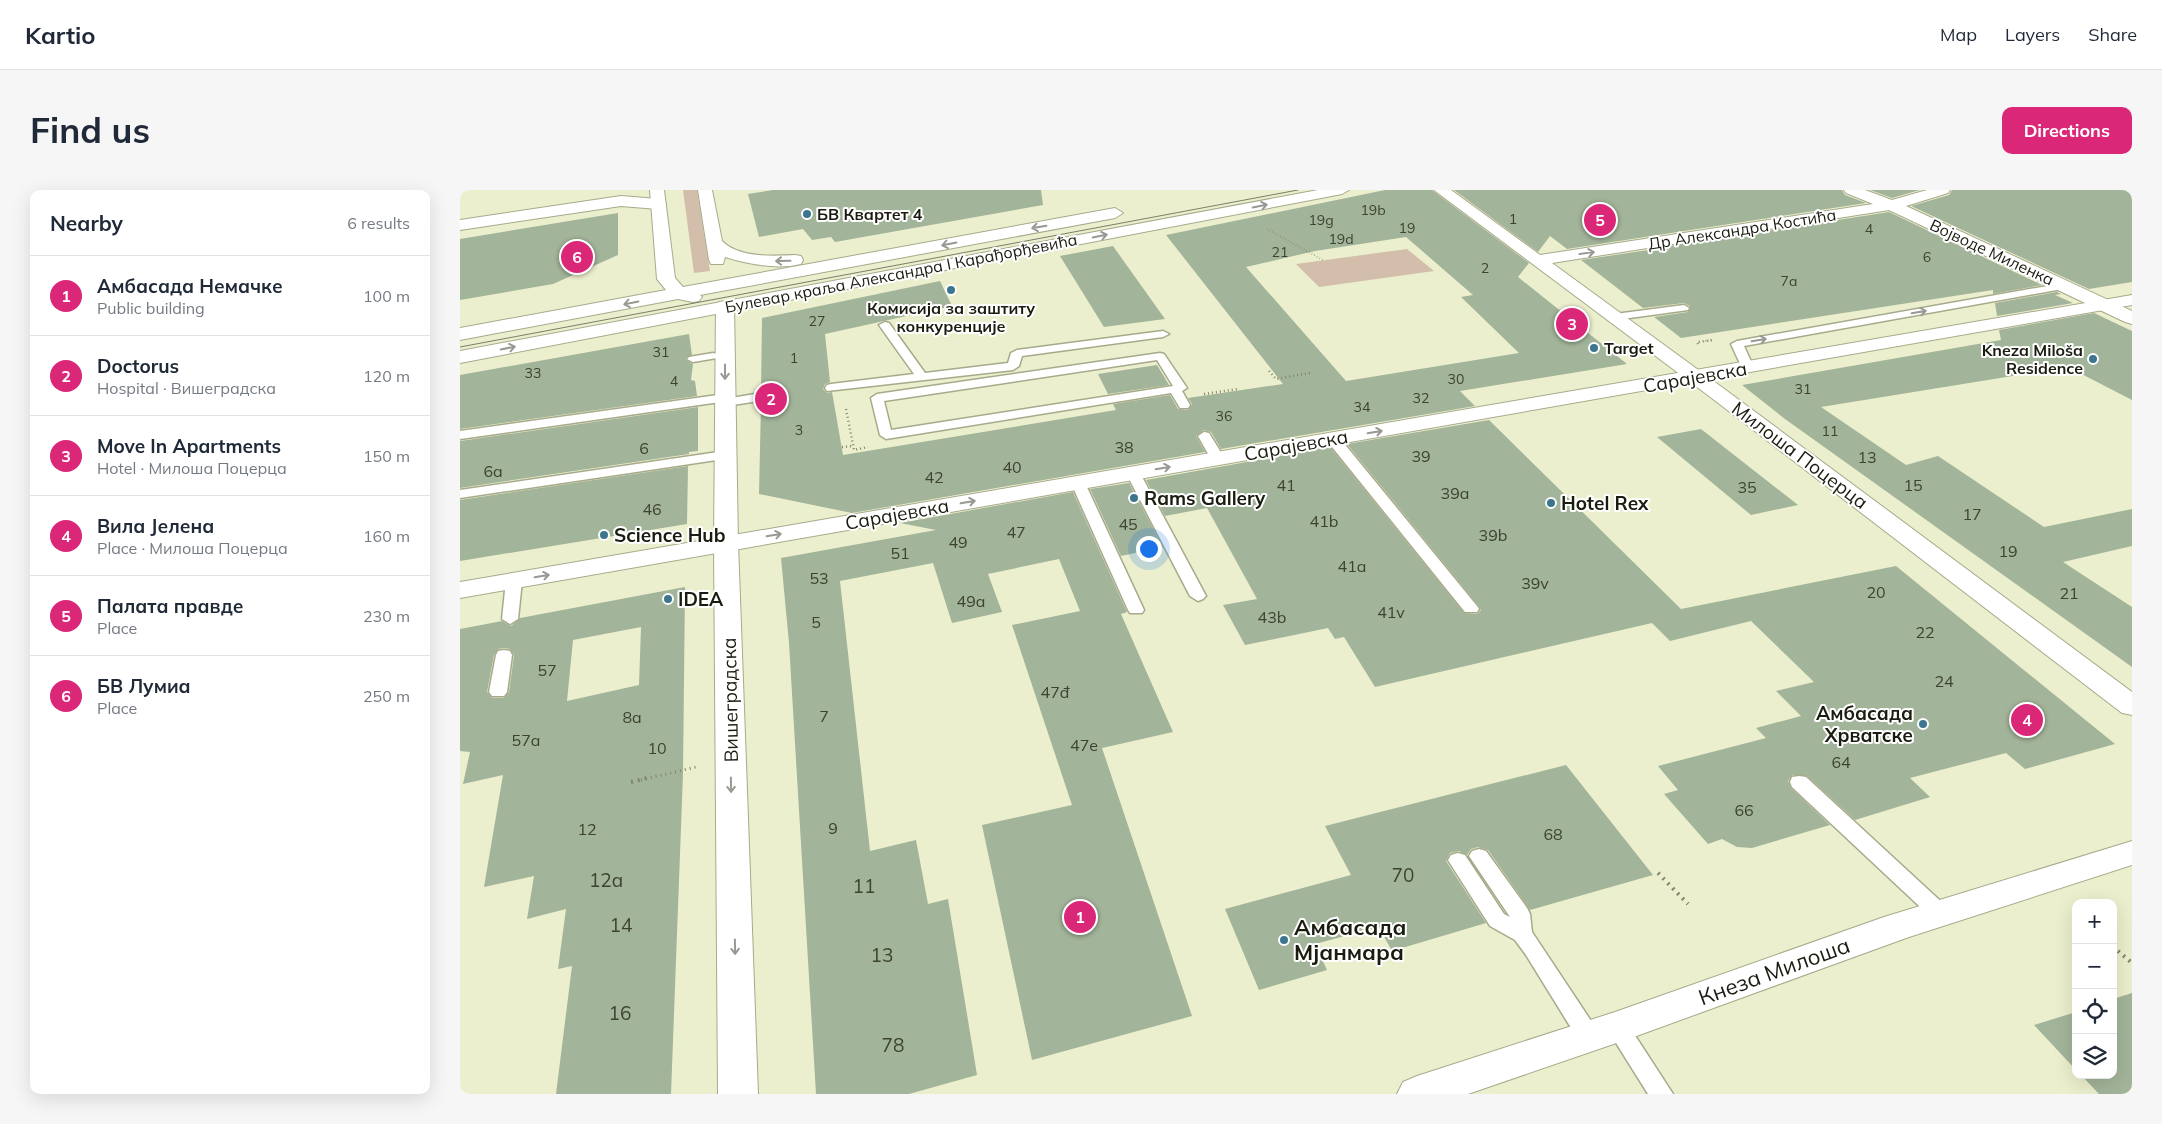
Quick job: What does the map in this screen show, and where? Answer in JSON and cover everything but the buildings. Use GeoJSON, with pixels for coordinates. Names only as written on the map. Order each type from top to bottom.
{"type":"FeatureCollection","features":[{"type":"Feature","properties":{"kind":"street"},"geometry":{"type":"LineString","coordinates":[[460,217],[632,190]]}},
{"type":"Feature","properties":{"kind":"street","name":"Вишеградска"},"geometry":{"type":"LineString","coordinates":[[705,190],[724,296],[726,543],[738,1094]]}},
{"type":"Feature","properties":{"kind":"street","name":"Булевар краља Александра I Карађорђевића"},"geometry":{"type":"LineString","coordinates":[[724,296],[1342,190]]}},
{"type":"Feature","properties":{"kind":"street","name":"Милоша Поцерца"},"geometry":{"type":"LineString","coordinates":[[1441,190],[1539,260],[1696,377],[2132,706]]}},
{"type":"Feature","properties":{"kind":"street","name":"Војводе Миленка"},"geometry":{"type":"LineString","coordinates":[[1850,190],[1892,205],[2132,318]]}},
{"type":"Feature","properties":{"kind":"street","name":"Др Александра Костића"},"geometry":{"type":"LineString","coordinates":[[1539,260],[1659,245],[1822,220],[1892,205],[1943,190]]}},
{"type":"Feature","properties":{"kind":"street"},"geometry":{"type":"LineString","coordinates":[[460,225],[658,197],[666,279],[679,294]]}},
{"type":"Feature","properties":{"kind":"street","name":"Булевар краља Александра I Карађорђевића"},"geometry":{"type":"LineString","coordinates":[[460,357],[902,253],[1132,210]]}},
{"type":"Feature","properties":{"kind":"street"},"geometry":{"type":"LineString","coordinates":[[714,242],[717,247],[724,251],[771,261],[827,260],[902,253]]}},
{"type":"Feature","properties":{"kind":"street"},"geometry":{"type":"LineString","coordinates":[[460,334],[679,294],[724,296]]}},
{"type":"Feature","properties":{"kind":"street","name":"Сарајевска"},"geometry":{"type":"LineString","coordinates":[[460,590],[2132,300]]}},
{"type":"Feature","properties":{"kind":"street","name":"Кнеза Милоша"},"geometry":{"type":"LineString","coordinates":[[1417,1094],[1603,1032],[1940,913],[2132,853]]}},
{"type":"Feature","properties":{"kind":"lane"},"geometry":{"type":"LineString","coordinates":[[1748,368],[1737,344],[2064,286]]}},
{"type":"Feature","properties":{"kind":"lane"},"geometry":{"type":"LineString","coordinates":[[1615,317],[1684,308]]}},
{"type":"Feature","properties":{"kind":"lane"},"geometry":{"type":"LineString","coordinates":[[885,324],[922,377]]}},
{"type":"Feature","properties":{"kind":"lane"},"geometry":{"type":"LineString","coordinates":[[831,388],[1014,366],[1018,353],[1163,334]]}},
{"type":"Feature","properties":{"kind":"lane"},"geometry":{"type":"LineString","coordinates":[[692,359],[713,356]]}},
{"type":"Feature","properties":{"kind":"lane"},"geometry":{"type":"LineString","coordinates":[[1160,356],[1181,388],[1170,390],[886,435],[877,398],[1160,356]]}},
{"type":"Feature","properties":{"kind":"lane"},"geometry":{"type":"LineString","coordinates":[[1170,390],[1180,406]]}},
{"type":"Feature","properties":{"kind":"lane"},"geometry":{"type":"LineString","coordinates":[[460,435],[761,397]]}},
{"type":"Feature","properties":{"kind":"lane"},"geometry":{"type":"LineString","coordinates":[[1200,437],[1214,460]]}},
{"type":"Feature","properties":{"kind":"lane"},"geometry":{"type":"LineString","coordinates":[[1333,439],[1471,609]]}},
{"type":"Feature","properties":{"kind":"lane"},"geometry":{"type":"LineString","coordinates":[[460,494],[726,455]]}},
{"type":"Feature","properties":{"kind":"lane"},"geometry":{"type":"LineString","coordinates":[[1133,473],[1198,596]]}},
{"type":"Feature","properties":{"kind":"lane"},"geometry":{"type":"LineString","coordinates":[[1078,483],[1136,610]]}},
{"type":"Feature","properties":{"kind":"lane"},"geometry":{"type":"LineString","coordinates":[[510,620],[514,581]]}},
{"type":"Feature","properties":{"kind":"lane"},"geometry":{"type":"LineString","coordinates":[[498,692],[504,656]]}},
{"type":"Feature","properties":{"kind":"lane"},"geometry":{"type":"LineString","coordinates":[[1799,782],[1940,913]]}},
{"type":"Feature","properties":{"kind":"lane"},"geometry":{"type":"LineString","coordinates":[[1479,856],[1520,914],[1522,934]]}},
{"type":"Feature","properties":{"kind":"lane"},"geometry":{"type":"LineString","coordinates":[[1458,860],[1497,920],[1522,934],[1603,1032],[1661,1094]]}},
{"type":"Feature","properties":{"kind":"path"},"geometry":{"type":"LineString","coordinates":[[1262,226],[1323,260]]}},
{"type":"Feature","properties":{"kind":"path"},"geometry":{"type":"LineString","coordinates":[[1269,371],[1276,379],[1310,373]]}},
{"type":"Feature","properties":{"kind":"path"},"geometry":{"type":"LineString","coordinates":[[1212,393],[1238,389]]}},
{"type":"Feature","properties":{"kind":"path"},"geometry":{"type":"LineString","coordinates":[[842,447],[853,446]]}},
{"type":"Feature","properties":{"kind":"path"},"geometry":{"type":"LineString","coordinates":[[631,782],[699,766]]}},
{"type":"Feature","properties":{"kind":"path"},"geometry":{"type":"LineString","coordinates":[[1658,874],[1688,904]]}},
{"type":"Feature","properties":{"kind":"path"},"geometry":{"type":"LineString","coordinates":[[2118,951],[2132,963]]}},
{"type":"Feature","properties":{"kind":"shaded area"},"geometry":{"type":"Polygon","coordinates":[[[683,190],[697,190],[710,271],[694,273],[683,190]]]}},
{"type":"Feature","properties":{"kind":"shaded area"},"geometry":{"type":"Polygon","coordinates":[[[1407,249],[1434,271],[1319,287],[1296,264],[1407,249]]]}},
{"type":"Feature","properties":{"kind":"tram line"},"geometry":{"type":"LineString","coordinates":[[460,347],[1298,190]]}},
{"type":"Feature","properties":{"kind":"place","name":"БВ Квартет 4"},"geometry":{"type":"Point","coordinates":[807,214]}},
{"type":"Feature","properties":{"kind":"place","name":"Палата правде"},"geometry":{"type":"Point","coordinates":[1600,220]}},
{"type":"Feature","properties":{"kind":"place","name":"БВ Лумиа"},"geometry":{"type":"Point","coordinates":[577,257]}},
{"type":"Feature","properties":{"kind":"place","name":"Комисија за заштиту конкуренције"},"geometry":{"type":"Point","coordinates":[951,290]}},
{"type":"Feature","properties":{"kind":"place","name":"Move In Apartments"},"geometry":{"type":"Point","coordinates":[1572,324]}},
{"type":"Feature","properties":{"kind":"place","name":"Target"},"geometry":{"type":"Point","coordinates":[1594,348]}},
{"type":"Feature","properties":{"kind":"place","name":"Kneza Miloša Residence"},"geometry":{"type":"Point","coordinates":[2093,359]}},
{"type":"Feature","properties":{"kind":"place","name":"Doctorus"},"geometry":{"type":"Point","coordinates":[771,399]}},
{"type":"Feature","properties":{"kind":"place","name":"Rams Gallery"},"geometry":{"type":"Point","coordinates":[1134,498]}},
{"type":"Feature","properties":{"kind":"place","name":"Hotel Rex"},"geometry":{"type":"Point","coordinates":[1551,503]}},
{"type":"Feature","properties":{"kind":"place","name":"Science Hub"},"geometry":{"type":"Point","coordinates":[604,535]}},
{"type":"Feature","properties":{"kind":"place","name":"IDEA"},"geometry":{"type":"Point","coordinates":[668,599]}},
{"type":"Feature","properties":{"kind":"place","name":"Вила Јелена"},"geometry":{"type":"Point","coordinates":[2027,720]}},
{"type":"Feature","properties":{"kind":"place","name":"Амбасада Хрватске"},"geometry":{"type":"Point","coordinates":[1923,724]}},
{"type":"Feature","properties":{"kind":"place","name":"Амбасада Немачке"},"geometry":{"type":"Point","coordinates":[1080,917]}},
{"type":"Feature","properties":{"kind":"place","name":"Амбасада Мјанмара"},"geometry":{"type":"Point","coordinates":[1284,940]}}]}
